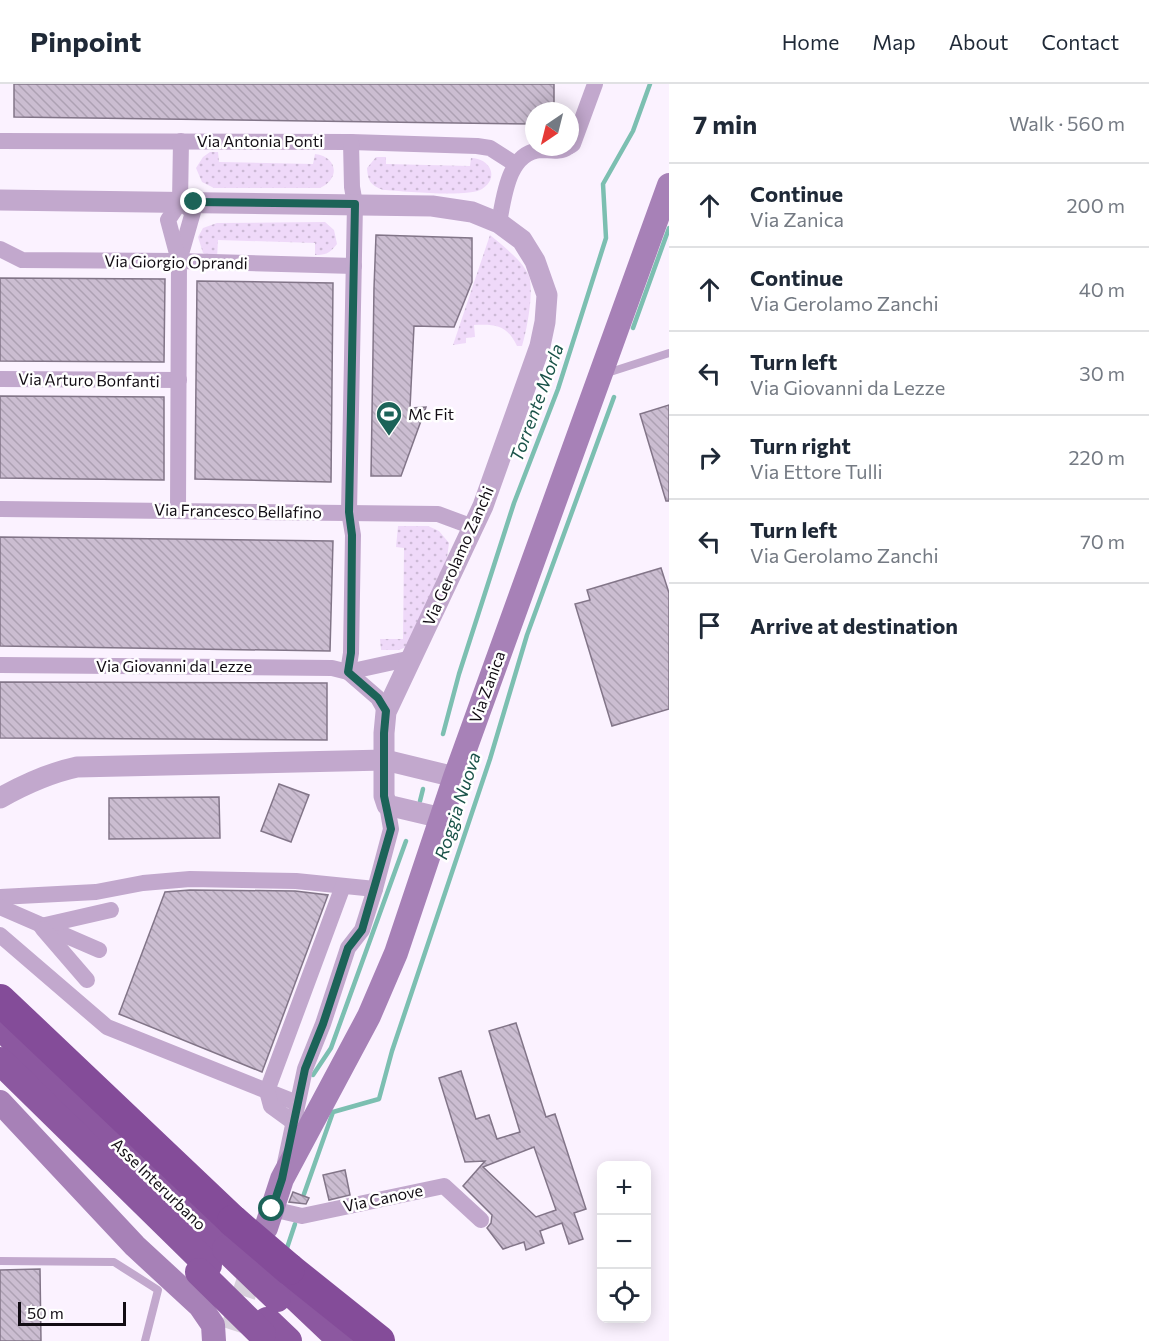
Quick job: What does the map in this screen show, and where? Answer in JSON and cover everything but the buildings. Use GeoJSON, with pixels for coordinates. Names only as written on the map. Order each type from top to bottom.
{"type":"FeatureCollection","features":[{"type":"Feature","properties":{"kind":"highway"},"geometry":{"type":"LineString","coordinates":[[0,1000],[276,1312],[342,1341]]}},
{"type":"Feature","properties":{"kind":"highway"},"geometry":{"type":"LineString","coordinates":[[0,1023],[26,1040],[54,1064],[220,1248]]}},
{"type":"Feature","properties":{"kind":"highway","name":"Asse Interurbano"},"geometry":{"type":"LineString","coordinates":[[0,1061],[161,1219],[220,1248],[276,1312],[321,1341]]}},
{"type":"Feature","properties":{"kind":"highway"},"geometry":{"type":"LineString","coordinates":[[276,1312],[379,1341]]}},
{"type":"Feature","properties":{"kind":"main road","name":"Via Zanica"},"geometry":{"type":"LineString","coordinates":[[283,1216],[282,1179],[380,993],[396,953],[455,777],[669,184]]}},
{"type":"Feature","properties":{"kind":"main road"},"geometry":{"type":"LineString","coordinates":[[2,1108],[135,1246],[200,1306],[213,1325],[225,1337]]}},
{"type":"Feature","properties":{"kind":"street"},"geometry":{"type":"LineString","coordinates":[[579,128],[596,84]]}},
{"type":"Feature","properties":{"kind":"street","name":"Via Antonia Ponti"},"geometry":{"type":"LineString","coordinates":[[0,141],[351,142],[490,148],[515,164]]}},
{"type":"Feature","properties":{"kind":"street","name":"Via Arturo Bonfanti"},"geometry":{"type":"LineString","coordinates":[[178,510],[180,261],[193,212],[180,202],[181,141]]}},
{"type":"Feature","properties":{"kind":"street"},"geometry":{"type":"LineString","coordinates":[[351,142],[352,187],[355,204],[349,512],[352,535],[351,653],[348,672],[378,698],[386,711]]}},
{"type":"Feature","properties":{"kind":"street"},"geometry":{"type":"LineString","coordinates":[[499,223],[515,164],[525,154]]}},
{"type":"Feature","properties":{"kind":"street","name":"Via Gerolamo Zanchi"},"geometry":{"type":"LineString","coordinates":[[0,200],[432,206],[472,212],[499,223],[522,240],[536,261],[547,295],[545,322],[535,362],[473,527],[386,711],[384,796],[387,805]]}},
{"type":"Feature","properties":{"kind":"street","name":"Via Giorgio Oprandi"},"geometry":{"type":"LineString","coordinates":[[0,249],[21,260],[180,261],[354,266]]}},
{"type":"Feature","properties":{"kind":"street","name":"Via Arturo Bonfanti"},"geometry":{"type":"LineString","coordinates":[[0,379],[179,380]]}},
{"type":"Feature","properties":{"kind":"street","name":"Via Francesco Bellafino"},"geometry":{"type":"LineString","coordinates":[[0,508],[438,514],[473,527]]}},
{"type":"Feature","properties":{"kind":"street","name":"Via Giovanni da Lezze"},"geometry":{"type":"LineString","coordinates":[[0,665],[332,668],[348,672],[412,658]]}},
{"type":"Feature","properties":{"kind":"street"},"geometry":{"type":"LineString","coordinates":[[0,798],[45,776],[77,767],[385,760],[455,777]]}},
{"type":"Feature","properties":{"kind":"street"},"geometry":{"type":"LineString","coordinates":[[387,805],[442,818]]}},
{"type":"Feature","properties":{"kind":"street","name":"Via Zanica"},"geometry":{"type":"LineString","coordinates":[[282,1179],[305,1069],[323,1024],[348,948],[362,930],[375,889],[391,829],[387,805]]}},
{"type":"Feature","properties":{"kind":"street"},"geometry":{"type":"LineString","coordinates":[[0,897],[96,892],[143,883],[190,879],[323,884],[375,889]]}},
{"type":"Feature","properties":{"kind":"street"},"geometry":{"type":"LineString","coordinates":[[293,1122],[271,1106],[267,1091],[343,886]]}},
{"type":"Feature","properties":{"kind":"street"},"geometry":{"type":"LineString","coordinates":[[0,907],[99,950]]}},
{"type":"Feature","properties":{"kind":"street"},"geometry":{"type":"LineString","coordinates":[[41,926],[111,910]]}},
{"type":"Feature","properties":{"kind":"street"},"geometry":{"type":"LineString","coordinates":[[41,926],[87,980]]}},
{"type":"Feature","properties":{"kind":"street"},"geometry":{"type":"LineString","coordinates":[[0,935],[107,1027],[297,1103]]}},
{"type":"Feature","properties":{"kind":"street","name":"Via Canove"},"geometry":{"type":"LineString","coordinates":[[283,1216],[444,1186],[481,1220]]}},
{"type":"Feature","properties":{"kind":"lane"},"geometry":{"type":"LineString","coordinates":[[601,375],[669,353]]}},
{"type":"Feature","properties":{"kind":"lane"},"geometry":{"type":"LineString","coordinates":[[0,1261],[114,1262],[158,1290],[145,1341]]}},
{"type":"Feature","properties":{"kind":"shaded area"},"geometry":{"type":"Polygon","coordinates":[[[210,152],[218,152],[219,162],[313,164],[315,154],[328,159],[334,168],[331,179],[320,188],[214,188],[202,182],[196,168],[203,157],[210,152]]]}},
{"type":"Feature","properties":{"kind":"shaded area"},"geometry":{"type":"Polygon","coordinates":[[[376,157],[386,157],[386,164],[470,166],[471,158],[478,159],[488,165],[491,180],[482,189],[474,192],[434,193],[383,190],[373,185],[368,177],[367,168],[376,157]]]}},
{"type":"Feature","properties":{"kind":"shaded area"},"geometry":{"type":"Polygon","coordinates":[[[325,222],[334,230],[337,244],[328,253],[322,255],[315,255],[315,243],[218,240],[217,258],[212,258],[203,253],[198,237],[203,228],[217,223],[325,222]]]}},
{"type":"Feature","properties":{"kind":"shaded area"},"geometry":{"type":"Polygon","coordinates":[[[490,235],[517,259],[529,276],[528,321],[522,346],[517,346],[509,334],[500,327],[482,325],[474,325],[475,337],[466,338],[466,343],[453,345],[490,235]]]}},
{"type":"Feature","properties":{"kind":"shaded area"},"geometry":{"type":"Polygon","coordinates":[[[398,526],[428,526],[439,531],[449,543],[447,558],[409,646],[399,650],[381,650],[380,639],[403,639],[404,548],[396,547],[398,526]]]}},
{"type":"Feature","properties":{"kind":"waterway","name":"Torrente Morla"},"geometry":{"type":"LineString","coordinates":[[443,734],[459,674],[514,503],[558,389],[606,238],[603,184],[633,131],[650,84]]}},
{"type":"Feature","properties":{"kind":"waterway","name":"Roggia Nuova"},"geometry":{"type":"LineString","coordinates":[[633,328],[669,228]]}},
{"type":"Feature","properties":{"kind":"waterway","name":"Roggia Nuova"},"geometry":{"type":"LineString","coordinates":[[304,1194],[333,1112],[379,1099],[392,1051],[490,759],[527,635],[614,397]]}},
{"type":"Feature","properties":{"kind":"waterway","name":"Torrente Morla"},"geometry":{"type":"LineString","coordinates":[[420,801],[423,789]]}},
{"type":"Feature","properties":{"kind":"waterway"},"geometry":{"type":"LineString","coordinates":[[313,1075],[331,1048],[406,841]]}},
{"type":"Feature","properties":{"kind":"waterway","name":"Roggia Nuova"},"geometry":{"type":"LineString","coordinates":[[286,1251],[295,1224]]}},
{"type":"Feature","properties":{"kind":"tunnel"},"geometry":{"type":"LineString","coordinates":[[232,1330],[256,1258]]}},
{"type":"Feature","properties":{"kind":"place","name":"Mc Fit"},"geometry":{"type":"Point","coordinates":[389,437]}},
{"type":"Feature","properties":{"kind":"route"},"geometry":{"type":"LineString","coordinates":[[194,202],[355,204],[349,512],[352,535],[351,653],[348,672],[378,698],[386,711],[384,796],[391,829],[362,930],[348,948],[323,1024],[305,1069],[282,1179],[272,1209]]}}]}
